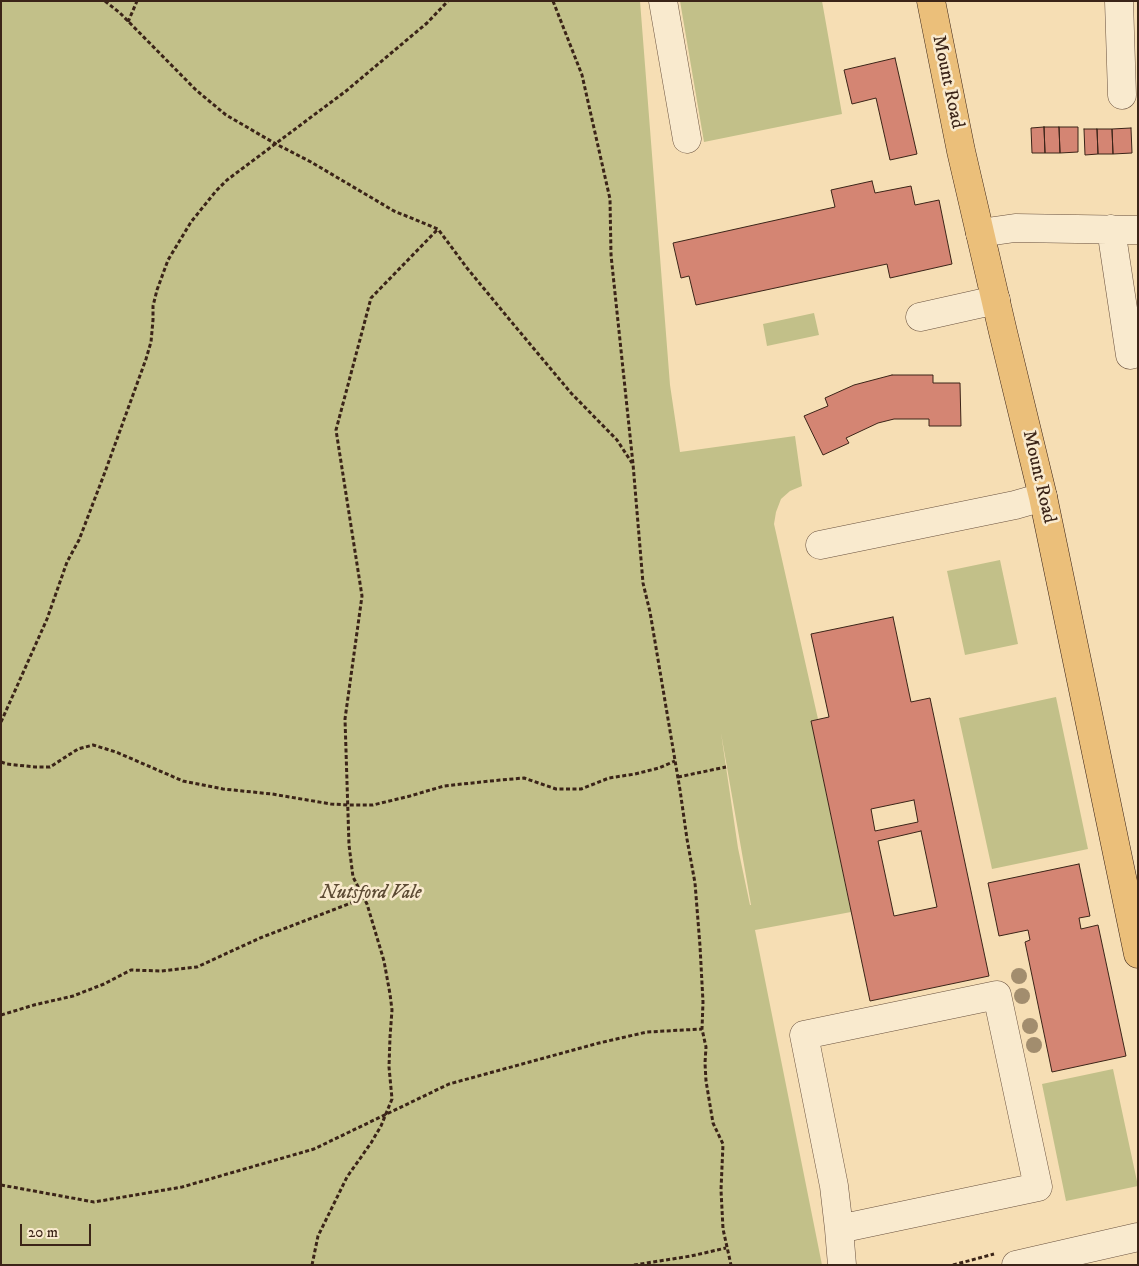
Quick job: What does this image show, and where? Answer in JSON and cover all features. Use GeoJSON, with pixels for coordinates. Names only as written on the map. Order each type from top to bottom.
{"type":"FeatureCollection","features":[{"type":"Feature","properties":{"kind":"main road","name":"Mount Road"},"geometry":{"type":"LineString","coordinates":[[931,1],[961,152],[1044,497],[1138,954]]}},
{"type":"Feature","properties":{"kind":"street"},"geometry":{"type":"LineString","coordinates":[[663,1],[687,139]]}},
{"type":"Feature","properties":{"kind":"street"},"geometry":{"type":"LineString","coordinates":[[1119,1],[1122,95]]}},
{"type":"Feature","properties":{"kind":"street"},"geometry":{"type":"LineString","coordinates":[[980,233],[1015,228],[1138,230]]}},
{"type":"Feature","properties":{"kind":"street"},"geometry":{"type":"LineString","coordinates":[[1111,230],[1130,300],[1130,354],[1138,353]]}},
{"type":"Feature","properties":{"kind":"street"},"geometry":{"type":"LineString","coordinates":[[920,317],[996,300]]}},
{"type":"Feature","properties":{"kind":"street"},"geometry":{"type":"LineString","coordinates":[[820,544],[1044,497]]}},
{"type":"Feature","properties":{"kind":"street"},"geometry":{"type":"LineString","coordinates":[[839,1228],[1038,1187],[997,995],[804,1035],[834,1186],[842,1265]]}},
{"type":"Feature","properties":{"kind":"street"},"geometry":{"type":"LineString","coordinates":[[1016,1265],[1138,1237]]}},
{"type":"Feature","properties":{"kind":"path"},"geometry":{"type":"LineString","coordinates":[[105,1],[120,13],[226,116],[311,162],[394,211],[438,229],[467,268],[571,393],[617,440],[633,464]]}},
{"type":"Feature","properties":{"kind":"path"},"geometry":{"type":"LineString","coordinates":[[128,22],[137,1]]}},
{"type":"Feature","properties":{"kind":"path"},"geometry":{"type":"LineString","coordinates":[[1,722],[47,619],[67,562],[79,540],[105,472],[151,342],[153,306],[168,260],[191,222],[227,180],[346,91],[427,23],[448,1]]}},
{"type":"Feature","properties":{"kind":"path"},"geometry":{"type":"LineString","coordinates":[[553,1],[582,75],[610,199],[611,255],[633,464],[643,583],[650,612],[695,883],[703,1002],[702,1029],[706,1047],[706,1081],[713,1123],[723,1144],[721,1190],[723,1229],[731,1265]]}},
{"type":"Feature","properties":{"kind":"path"},"geometry":{"type":"LineString","coordinates":[[312,1265],[318,1236],[347,1177],[381,1126],[392,1099],[389,1067],[392,1010],[384,961],[364,898],[353,877],[349,845],[345,719],[362,596],[336,430],[370,298],[438,229]]}},
{"type":"Feature","properties":{"kind":"path"},"geometry":{"type":"LineString","coordinates":[[1,762],[34,767],[50,767],[78,749],[93,745],[124,755],[183,781],[223,789],[272,794],[331,804],[373,805],[444,786],[524,778],[556,789],[581,789],[609,778],[659,768],[675,761]]}},
{"type":"Feature","properties":{"kind":"path"},"geometry":{"type":"LineString","coordinates":[[678,777],[726,767]]}},
{"type":"Feature","properties":{"kind":"path"},"geometry":{"type":"LineString","coordinates":[[1,1015],[34,1004],[72,996],[104,984],[131,970],[161,971],[197,967],[260,938],[364,898]]}},
{"type":"Feature","properties":{"kind":"path"},"geometry":{"type":"LineString","coordinates":[[1,1185],[94,1202],[182,1187],[314,1149],[449,1084],[599,1043],[647,1032],[702,1029]]}},
{"type":"Feature","properties":{"kind":"path"},"geometry":{"type":"LineString","coordinates":[[634,1265],[727,1248]]}},
{"type":"Feature","properties":{"kind":"green space","name":"Nutsford Vale"},"geometry":{"type":"Polygon","coordinates":[[[1,1],[640,1],[670,385],[680,452],[795,436],[802,486],[790,491],[781,499],[774,524],[818,719],[811,721],[851,912],[755,930],[822,1265],[1,1265],[1,1]],[[721,733],[738,848],[751,905],[721,733]]]}},
{"type":"Feature","properties":{"kind":"green space"},"geometry":{"type":"Polygon","coordinates":[[[680,1],[822,1],[842,114],[704,142],[680,1]]]}},
{"type":"Feature","properties":{"kind":"green space"},"geometry":{"type":"Polygon","coordinates":[[[814,313],[819,335],[767,346],[763,324],[814,313]]]}},
{"type":"Feature","properties":{"kind":"green space"},"geometry":{"type":"Polygon","coordinates":[[[1000,560],[1018,644],[965,655],[947,571],[1000,560]]]}},
{"type":"Feature","properties":{"kind":"green space"},"geometry":{"type":"Polygon","coordinates":[[[1056,697],[1088,849],[992,869],[959,718],[1056,697]]]}},
{"type":"Feature","properties":{"kind":"green space"},"geometry":{"type":"Polygon","coordinates":[[[1113,1069],[1138,1186],[1066,1201],[1042,1084],[1113,1069]]]}},
{"type":"Feature","properties":{"kind":"building"},"geometry":{"type":"Polygon","coordinates":[[[895,58],[917,154],[890,160],[876,98],[852,104],[844,70],[895,58]]]}},
{"type":"Feature","properties":{"kind":"building"},"geometry":{"type":"Polygon","coordinates":[[[1044,127],[1045,153],[1032,153],[1031,128],[1044,127]]]}},
{"type":"Feature","properties":{"kind":"building"},"geometry":{"type":"Polygon","coordinates":[[[1044,127],[1059,127],[1060,153],[1045,153],[1044,127]]]}},
{"type":"Feature","properties":{"kind":"building"},"geometry":{"type":"Polygon","coordinates":[[[1059,127],[1078,127],[1078,152],[1060,153],[1059,127]]]}},
{"type":"Feature","properties":{"kind":"building"},"geometry":{"type":"Polygon","coordinates":[[[1131,128],[1132,153],[1113,154],[1112,129],[1131,128]]]}},
{"type":"Feature","properties":{"kind":"building"},"geometry":{"type":"Polygon","coordinates":[[[1084,129],[1097,129],[1098,154],[1085,155],[1084,129]]]}},
{"type":"Feature","properties":{"kind":"building"},"geometry":{"type":"Polygon","coordinates":[[[1097,129],[1112,129],[1113,154],[1098,154],[1097,129]]]}},
{"type":"Feature","properties":{"kind":"building"},"geometry":{"type":"Polygon","coordinates":[[[872,181],[875,193],[911,186],[915,205],[939,200],[952,264],[890,278],[887,264],[696,305],[689,276],[681,278],[673,243],[835,207],[831,190],[872,181]]]}},
{"type":"Feature","properties":{"kind":"building"},"geometry":{"type":"Polygon","coordinates":[[[892,375],[933,375],[933,383],[960,383],[961,426],[929,426],[929,419],[894,419],[878,423],[846,438],[849,443],[823,455],[804,416],[828,406],[825,398],[854,385],[892,375]]]}},
{"type":"Feature","properties":{"kind":"building"},"geometry":{"type":"Polygon","coordinates":[[[893,617],[911,702],[930,698],[989,976],[870,1001],[811,721],[829,717],[811,634],[893,617]],[[914,800],[871,809],[875,831],[918,822],[914,800]],[[921,831],[878,841],[894,916],[937,907],[921,831]]]}},
{"type":"Feature","properties":{"kind":"building"},"geometry":{"type":"Polygon","coordinates":[[[1079,864],[1090,916],[1079,918],[1081,929],[1098,925],[1126,1056],[1052,1072],[1025,942],[1030,940],[1028,930],[999,936],[988,883],[1079,864]]]}}]}
